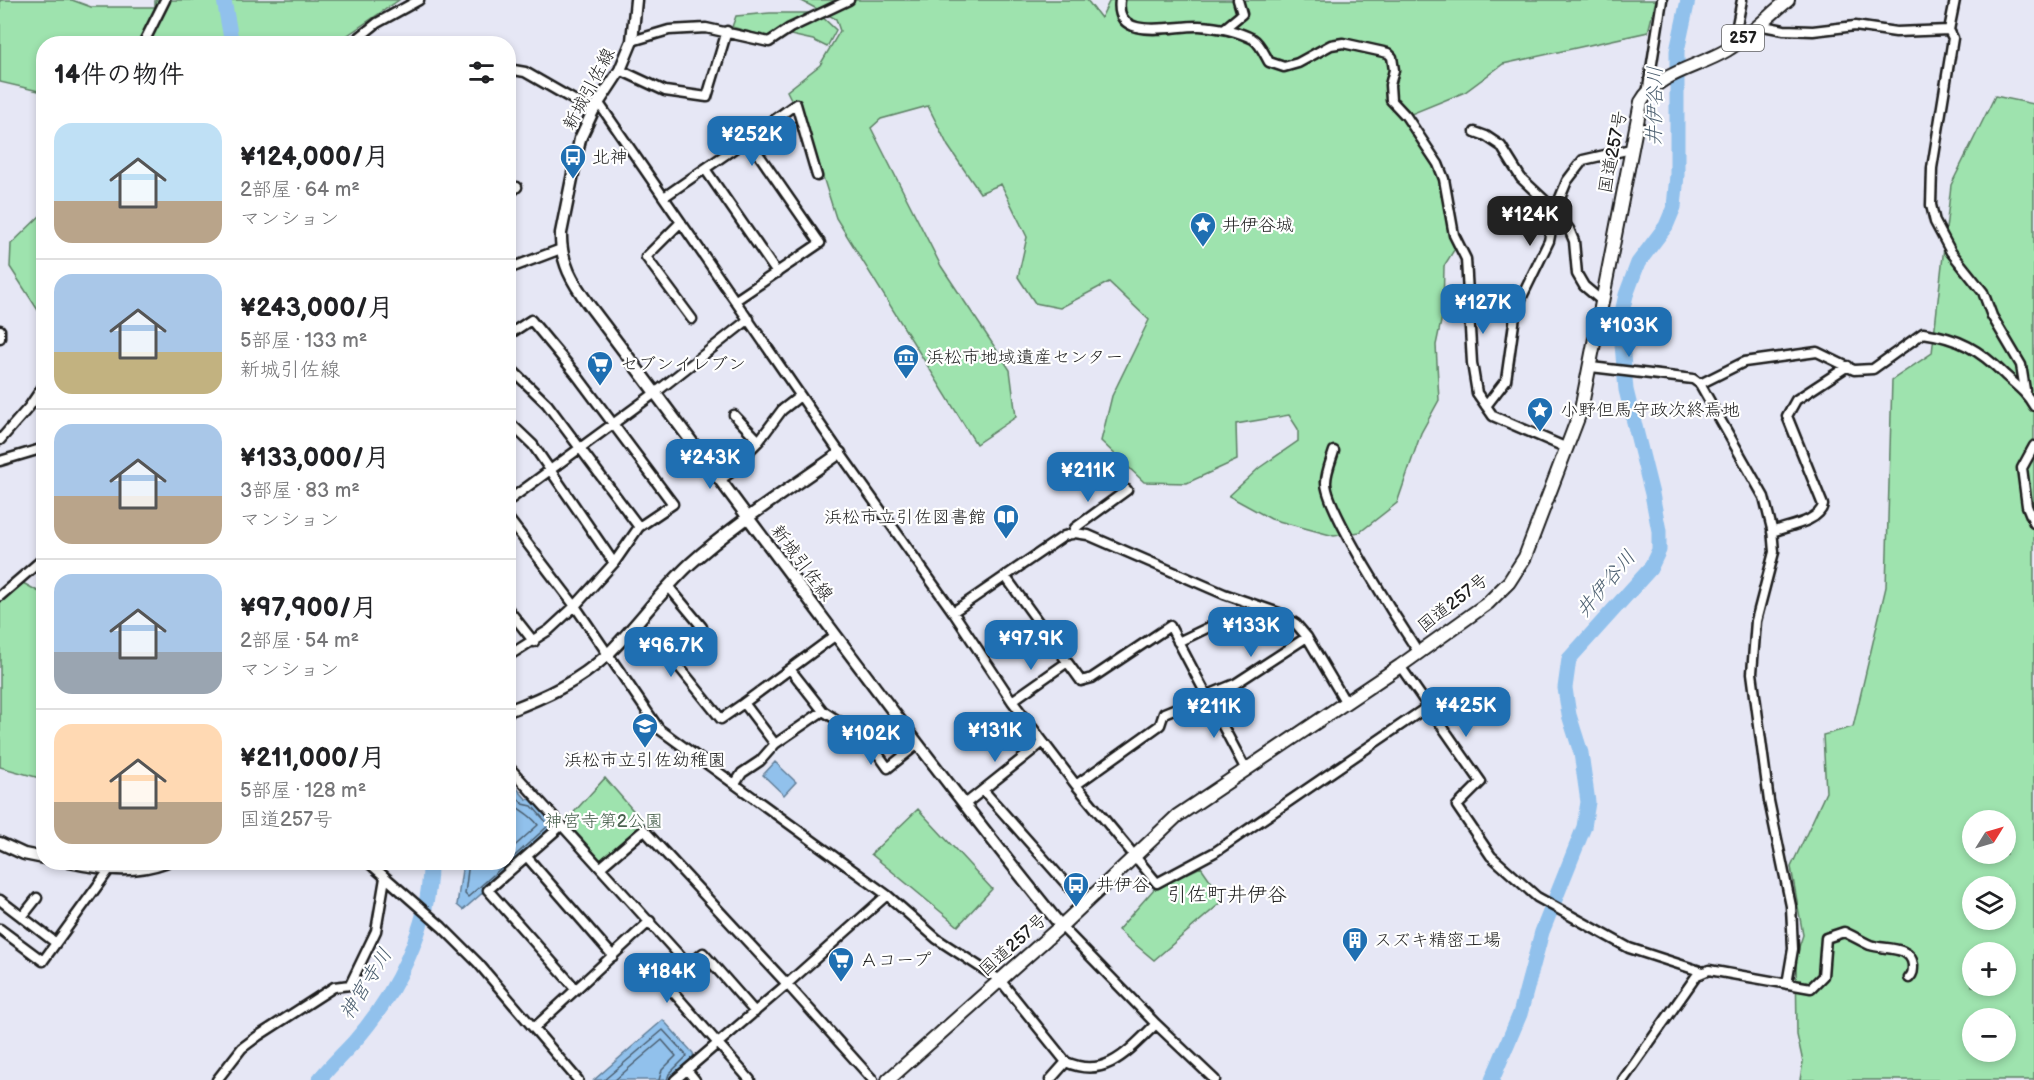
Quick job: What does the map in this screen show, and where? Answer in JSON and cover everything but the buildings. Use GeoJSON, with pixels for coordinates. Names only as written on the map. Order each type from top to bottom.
{"type":"FeatureCollection","features":[{"type":"Feature","properties":{"kind":"highway","name":"257"},"geometry":{"type":"LineString","coordinates":[[1653,85],[1728,50],[1788,0]]}},
{"type":"Feature","properties":{"kind":"highway","name":"国道257号"},"geometry":{"type":"LineString","coordinates":[[888,1080],[1061,926],[1133,855],[1177,816],[1245,768],[1419,653],[1488,603],[1509,582],[1525,557],[1581,410],[1641,102],[1653,85]]}},
{"type":"Feature","properties":{"kind":"main road","name":"新城引佐線"},"geometry":{"type":"LineString","coordinates":[[636,0],[632,41],[620,70],[596,106],[580,138],[561,249],[567,269],[579,292],[836,635],[964,805],[1061,926]]}},
{"type":"Feature","properties":{"kind":"main road"},"geometry":{"type":"LineString","coordinates":[[516,708],[553,694],[607,654],[668,586],[700,556],[840,453]]}},
{"type":"Feature","properties":{"kind":"main road"},"geometry":{"type":"LineString","coordinates":[[0,843],[24,854],[36,856]]}},
{"type":"Feature","properties":{"kind":"street"},"geometry":{"type":"LineString","coordinates":[[147,36],[165,0]]}},
{"type":"Feature","properties":{"kind":"street"},"geometry":{"type":"LineString","coordinates":[[361,36],[384,18],[419,0]]}},
{"type":"Feature","properties":{"kind":"street"},"geometry":{"type":"LineString","coordinates":[[632,41],[686,28],[727,31],[769,42],[790,28],[849,0]]}},
{"type":"Feature","properties":{"kind":"street"},"geometry":{"type":"LineString","coordinates":[[1120,0],[1119,11],[1123,20],[1133,27],[1154,30],[1197,26],[1225,28],[1256,40],[1269,62],[1284,67],[1319,54],[1331,45],[1343,43],[1388,53],[1392,57],[1394,70],[1390,85],[1391,99],[1406,116],[1438,164],[1444,178],[1454,235],[1466,259],[1472,363],[1477,393],[1499,419],[1567,448]]}},
{"type":"Feature","properties":{"kind":"street"},"geometry":{"type":"LineString","coordinates":[[1225,28],[1242,14],[1238,0]]}},
{"type":"Feature","properties":{"kind":"street"},"geometry":{"type":"LineString","coordinates":[[1653,85],[1662,0]]}},
{"type":"Feature","properties":{"kind":"street"},"geometry":{"type":"LineString","coordinates":[[1728,50],[1737,25],[1742,0]]}},
{"type":"Feature","properties":{"kind":"street"},"geometry":{"type":"LineString","coordinates":[[1955,0],[1949,30],[1953,38],[1932,168],[1931,205],[1935,222],[1951,252],[1983,292],[1992,316],[2020,365],[2025,390],[2034,406]]}},
{"type":"Feature","properties":{"kind":"street"},"geometry":{"type":"LineString","coordinates":[[1758,25],[1784,30],[1855,26],[1896,32],[1949,30]]}},
{"type":"Feature","properties":{"kind":"street"},"geometry":{"type":"LineString","coordinates":[[620,70],[665,91],[707,97],[727,31]]}},
{"type":"Feature","properties":{"kind":"street"},"geometry":{"type":"LineString","coordinates":[[516,70],[525,72],[596,106],[664,197],[840,453],[953,612],[1012,701],[1076,785],[1157,883],[1215,852],[1427,707]]}},
{"type":"Feature","properties":{"kind":"street"},"geometry":{"type":"LineString","coordinates":[[664,197],[796,104],[817,176]]}},
{"type":"Feature","properties":{"kind":"street"},"geometry":{"type":"LineString","coordinates":[[1475,132],[1501,146],[1521,178],[1555,210],[1569,229],[1574,241],[1577,274],[1584,286],[1603,302]]}},
{"type":"Feature","properties":{"kind":"street"},"geometry":{"type":"LineString","coordinates":[[736,300],[820,243],[748,139]]}},
{"type":"Feature","properties":{"kind":"street"},"geometry":{"type":"LineString","coordinates":[[1486,406],[1506,380],[1516,309],[1549,241],[1555,210],[1567,181],[1583,160],[1631,149]]}},
{"type":"Feature","properties":{"kind":"street"},"geometry":{"type":"LineString","coordinates":[[705,169],[777,273]]}},
{"type":"Feature","properties":{"kind":"street"},"geometry":{"type":"LineString","coordinates":[[681,222],[646,257],[692,319]]}},
{"type":"Feature","properties":{"kind":"street"},"geometry":{"type":"LineString","coordinates":[[516,266],[561,249]]}},
{"type":"Feature","properties":{"kind":"street"},"geometry":{"type":"LineString","coordinates":[[516,495],[655,393],[748,319]]}},
{"type":"Feature","properties":{"kind":"street"},"geometry":{"type":"LineString","coordinates":[[516,330],[531,320],[575,373],[673,504],[639,527],[614,563],[575,606],[534,642],[516,652]]}},
{"type":"Feature","properties":{"kind":"street"},"geometry":{"type":"LineString","coordinates":[[0,330],[0,338]]}},
{"type":"Feature","properties":{"kind":"street"},"geometry":{"type":"LineString","coordinates":[[1700,384],[1744,362],[1817,352],[1854,370],[1873,369],[1923,333],[1963,343],[1984,355],[2025,390]]}},
{"type":"Feature","properties":{"kind":"street"},"geometry":{"type":"LineString","coordinates":[[1772,532],[1815,517],[1822,511],[1823,505],[1787,416],[1796,400],[1848,366]]}},
{"type":"Feature","properties":{"kind":"street"},"geometry":{"type":"LineString","coordinates":[[1591,367],[1693,379],[1700,384],[1764,497],[1774,552],[1756,621],[1752,673],[1769,801],[1791,906],[1793,949],[1787,984]]}},
{"type":"Feature","properties":{"kind":"street"},"geometry":{"type":"LineString","coordinates":[[516,374],[547,404],[639,527]]}},
{"type":"Feature","properties":{"kind":"street"},"geometry":{"type":"LineString","coordinates":[[720,480],[746,462],[750,450],[782,410],[801,396]]}},
{"type":"Feature","properties":{"kind":"street"},"geometry":{"type":"LineString","coordinates":[[0,440],[36,397]]}},
{"type":"Feature","properties":{"kind":"street"},"geometry":{"type":"LineString","coordinates":[[734,415],[759,441]]}},
{"type":"Feature","properties":{"kind":"street"},"geometry":{"type":"LineString","coordinates":[[516,429],[533,445],[614,563]]}},
{"type":"Feature","properties":{"kind":"street"},"geometry":{"type":"LineString","coordinates":[[2034,446],[2022,468],[2027,506],[2034,523]]}},
{"type":"Feature","properties":{"kind":"street"},"geometry":{"type":"LineString","coordinates":[[0,461],[36,450]]}},
{"type":"Feature","properties":{"kind":"street"},"geometry":{"type":"LineString","coordinates":[[1334,451],[1326,484],[1338,515],[1392,612],[1419,653]]}},
{"type":"Feature","properties":{"kind":"street"},"geometry":{"type":"LineString","coordinates":[[1072,534],[1074,528],[1127,490]]}},
{"type":"Feature","properties":{"kind":"street"},"geometry":{"type":"LineString","coordinates":[[516,529],[575,606],[659,729],[887,895],[937,939],[1000,980],[1066,1062],[1077,1069],[1102,1072],[1117,1062],[1156,1024]]}},
{"type":"Feature","properties":{"kind":"street"},"geometry":{"type":"LineString","coordinates":[[953,612],[1064,536],[1088,535],[1224,594],[1279,614],[1296,624],[1307,637],[1346,703]]}},
{"type":"Feature","properties":{"kind":"street"},"geometry":{"type":"LineString","coordinates":[[0,596],[36,568]]}},
{"type":"Feature","properties":{"kind":"street"},"geometry":{"type":"LineString","coordinates":[[1005,576],[1081,681],[1092,678],[1170,626],[1245,768]]}},
{"type":"Feature","properties":{"kind":"street"},"geometry":{"type":"LineString","coordinates":[[668,586],[702,627],[668,653],[721,719],[836,635]]}},
{"type":"Feature","properties":{"kind":"street"},"geometry":{"type":"LineString","coordinates":[[1178,642],[1230,616]]}},
{"type":"Feature","properties":{"kind":"street"},"geometry":{"type":"LineString","coordinates":[[516,619],[534,642]]}},
{"type":"Feature","properties":{"kind":"street"},"geometry":{"type":"LineString","coordinates":[[1076,785],[1160,725],[1164,713],[1235,684],[1307,637]]}},
{"type":"Feature","properties":{"kind":"street"},"geometry":{"type":"LineString","coordinates":[[1012,701],[1066,663]]}},
{"type":"Feature","properties":{"kind":"street"},"geometry":{"type":"LineString","coordinates":[[1400,666],[1481,782],[1457,807],[1491,856],[1538,897],[1629,948],[1702,972]]}},
{"type":"Feature","properties":{"kind":"street"},"geometry":{"type":"LineString","coordinates":[[790,669],[823,711],[868,740],[888,768],[918,744]]}},
{"type":"Feature","properties":{"kind":"street"},"geometry":{"type":"LineString","coordinates":[[744,704],[775,744]]}},
{"type":"Feature","properties":{"kind":"street"},"geometry":{"type":"LineString","coordinates":[[735,784],[742,773],[760,761],[775,744],[823,711]]}},
{"type":"Feature","properties":{"kind":"street"},"geometry":{"type":"LineString","coordinates":[[964,805],[1043,742]]}},
{"type":"Feature","properties":{"kind":"street"},"geometry":{"type":"LineString","coordinates":[[516,775],[690,966]]}},
{"type":"Feature","properties":{"kind":"street"},"geometry":{"type":"LineString","coordinates":[[983,790],[1084,904]]}},
{"type":"Feature","properties":{"kind":"street"},"geometry":{"type":"LineString","coordinates":[[516,866],[562,825]]}},
{"type":"Feature","properties":{"kind":"street"},"geometry":{"type":"LineString","coordinates":[[601,867],[644,830],[873,1080]]}},
{"type":"Feature","properties":{"kind":"street"},"geometry":{"type":"LineString","coordinates":[[527,857],[613,956]]}},
{"type":"Feature","properties":{"kind":"street"},"geometry":{"type":"LineString","coordinates":[[0,929],[43,961],[109,870]]}},
{"type":"Feature","properties":{"kind":"street"},"geometry":{"type":"LineString","coordinates":[[377,870],[442,927],[578,1080]]}},
{"type":"Feature","properties":{"kind":"street"},"geometry":{"type":"LineString","coordinates":[[512,870],[488,890],[576,989]]}},
{"type":"Feature","properties":{"kind":"street"},"geometry":{"type":"LineString","coordinates":[[217,1080],[242,1048],[258,1036],[334,987],[350,985],[376,931],[388,880]]}},
{"type":"Feature","properties":{"kind":"street"},"geometry":{"type":"LineString","coordinates":[[675,1080],[887,895]]}},
{"type":"Feature","properties":{"kind":"street"},"geometry":{"type":"LineString","coordinates":[[22,917],[36,898]]}},
{"type":"Feature","properties":{"kind":"street"},"geometry":{"type":"LineString","coordinates":[[0,900],[56,943]]}},
{"type":"Feature","properties":{"kind":"street"},"geometry":{"type":"LineString","coordinates":[[534,1028],[650,921]]}},
{"type":"Feature","properties":{"kind":"street"},"geometry":{"type":"LineString","coordinates":[[1061,926],[1156,1024],[1215,1080]]}},
{"type":"Feature","properties":{"kind":"street"},"geometry":{"type":"LineString","coordinates":[[1623,1080],[1697,975],[1702,972],[1709,970],[1811,988],[1820,981],[1824,971],[1823,944],[1826,938],[1838,932],[1844,932],[1870,945],[1900,950],[1908,955],[1912,959],[1913,970],[1909,978]]}},
{"type":"Feature","properties":{"kind":"street"},"geometry":{"type":"LineString","coordinates":[[750,1080],[667,984],[703,953],[755,1012]]}},
{"type":"Feature","properties":{"kind":"street"},"geometry":{"type":"LineString","coordinates":[[1050,1080],[1066,1062]]}},
{"type":"Feature","properties":{"kind":"street"},"geometry":{"type":"LineString","coordinates":[[687,1070],[695,1080]]}},
{"type":"Feature","properties":{"kind":"green space"},"geometry":{"type":"Polygon","coordinates":[[[0,0],[72,0],[91,7],[155,7],[155,0],[399,0],[346,36],[36,36],[36,90],[0,82],[0,0]]]}},
{"type":"Feature","properties":{"kind":"green space"},"geometry":{"type":"Polygon","coordinates":[[[800,0],[1087,0],[1101,18],[1110,0],[1656,0],[1648,32],[1503,64],[1465,92],[1406,116],[1425,144],[1436,166],[1456,247],[1444,266],[1443,312],[1436,345],[1439,400],[1421,433],[1397,503],[1360,532],[1334,536],[1271,519],[1229,496],[1259,468],[1298,441],[1298,429],[1289,415],[1236,424],[1237,460],[1187,483],[1144,482],[1101,441],[1112,396],[1149,320],[1109,282],[1060,308],[1035,303],[1018,277],[1027,237],[1001,184],[980,193],[948,146],[928,106],[881,119],[871,128],[941,266],[1010,370],[1016,417],[976,444],[836,218],[812,142],[787,91],[820,65],[840,31],[836,19],[800,0]]]}},
{"type":"Feature","properties":{"kind":"green space"},"geometry":{"type":"Polygon","coordinates":[[[818,13],[836,30],[827,47],[813,40],[777,32],[768,37],[732,27],[736,16],[818,13]]]}},
{"type":"Feature","properties":{"kind":"green space"},"geometry":{"type":"Polygon","coordinates":[[[1995,96],[2034,104],[2034,1080],[1800,1080],[1803,1062],[1797,1035],[1796,956],[1803,935],[1791,867],[1826,792],[1823,735],[1853,727],[1886,587],[1892,380],[1932,353],[1951,185],[1995,96]]]}},
{"type":"Feature","properties":{"kind":"green space"},"geometry":{"type":"Polygon","coordinates":[[[36,220],[36,307],[10,267],[11,244],[36,220]]]}},
{"type":"Feature","properties":{"kind":"green space"},"geometry":{"type":"Polygon","coordinates":[[[23,583],[36,590],[36,777],[0,767],[0,600],[23,583]]]}},
{"type":"Feature","properties":{"kind":"green space","name":"神宮寺第2公園"},"geometry":{"type":"Polygon","coordinates":[[[605,778],[644,823],[601,860],[566,821],[605,778]]]}},
{"type":"Feature","properties":{"kind":"green space"},"geometry":{"type":"Polygon","coordinates":[[[918,809],[992,889],[958,926],[871,854],[918,809]]]}},
{"type":"Feature","properties":{"kind":"green space"},"geometry":{"type":"Polygon","coordinates":[[[1201,867],[1224,900],[1154,960],[1118,930],[1154,889],[1201,867]]]}},
{"type":"Feature","properties":{"kind":"water"},"geometry":{"type":"Polygon","coordinates":[[[775,762],[796,782],[784,795],[763,775],[775,762]]]}},
{"type":"Feature","properties":{"kind":"water"},"geometry":{"type":"Polygon","coordinates":[[[516,787],[527,800],[532,797],[557,824],[555,829],[516,863],[516,787]]]}},
{"type":"Feature","properties":{"kind":"water"},"geometry":{"type":"Polygon","coordinates":[[[462,870],[508,870],[463,910],[457,905],[462,870]]]}},
{"type":"Feature","properties":{"kind":"water"},"geometry":{"type":"Polygon","coordinates":[[[663,1020],[693,1053],[694,1060],[670,1080],[594,1080],[663,1020]]]}},
{"type":"Feature","properties":{"kind":"waterway","name":"神宮寺川"},"geometry":{"type":"LineString","coordinates":[[224,0],[231,36]]}},
{"type":"Feature","properties":{"kind":"waterway","name":"井伊谷川"},"geometry":{"type":"LineString","coordinates":[[1492,1080],[1520,1014],[1542,932],[1584,827],[1588,802],[1581,753],[1569,715],[1565,688],[1569,659],[1650,569],[1659,550],[1659,531],[1652,494],[1626,390],[1620,321],[1626,295],[1638,263],[1666,226],[1674,207],[1677,175],[1677,51],[1688,0]]}},
{"type":"Feature","properties":{"kind":"waterway","name":"神宮寺川"},"geometry":{"type":"LineString","coordinates":[[319,1080],[369,1024],[396,981],[417,935],[429,886],[430,870]]}},
{"type":"Feature","properties":{"kind":"place","name":"北神"},"geometry":{"type":"Point","coordinates":[573,180]}},
{"type":"Feature","properties":{"kind":"place","name":"井伊谷城"},"geometry":{"type":"Point","coordinates":[1203,248]}},
{"type":"Feature","properties":{"kind":"place","name":"浜松市地域遺産センター"},"geometry":{"type":"Point","coordinates":[906,380]}},
{"type":"Feature","properties":{"kind":"place","name":"セブンイレブン"},"geometry":{"type":"Point","coordinates":[600,387]}},
{"type":"Feature","properties":{"kind":"place","name":"小野但馬守政次終焉地"},"geometry":{"type":"Point","coordinates":[1540,433]}},
{"type":"Feature","properties":{"kind":"place","name":"浜松市立引佐図書館"},"geometry":{"type":"Point","coordinates":[1006,540]}},
{"type":"Feature","properties":{"kind":"place","name":"浜松市立引佐幼稚園"},"geometry":{"type":"Point","coordinates":[645,749]}},
{"type":"Feature","properties":{"kind":"place","name":"井伊谷"},"geometry":{"type":"Point","coordinates":[1076,908]}},
{"type":"Feature","properties":{"kind":"place","name":"スズキ精密工場"},"geometry":{"type":"Point","coordinates":[1355,963]}},
{"type":"Feature","properties":{"kind":"place","name":"Ａコープ"},"geometry":{"type":"Point","coordinates":[841,983]}},
{"type":"Feature","properties":{"kind":"district","name":"引佐町井伊谷"},"geometry":{"type":"Point","coordinates":[1227,895]}}]}
